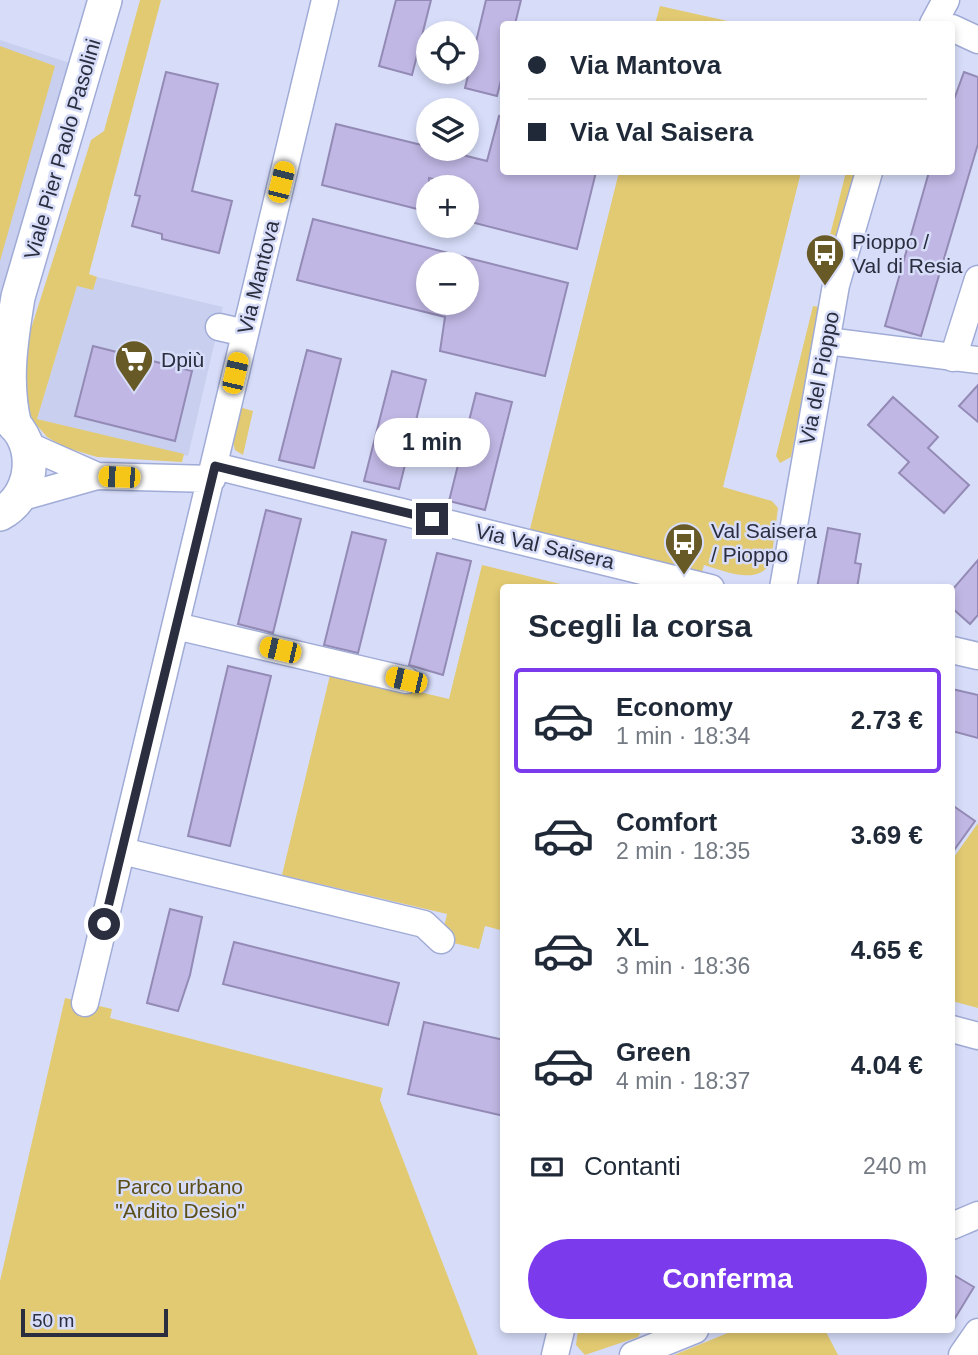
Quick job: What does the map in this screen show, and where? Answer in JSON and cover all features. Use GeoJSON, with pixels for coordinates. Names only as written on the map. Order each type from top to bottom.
{"type":"FeatureCollection","features":[{"type":"Feature","properties":{"kind":"main road","name":"Viale Pier Paolo Pasolini"},"geometry":{"type":"LineString","coordinates":[[10,506],[28,479],[30,463],[14,428],[9,383],[11,344],[19,297],[105,0]]}},
{"type":"Feature","properties":{"kind":"main road","name":"Viale Pier Paolo Pasolini"},"geometry":{"type":"LineString","coordinates":[[0,336],[19,297]]}},
{"type":"Feature","properties":{"kind":"street","name":"Via Mantova"},"geometry":{"type":"LineString","coordinates":[[85,1003],[325,0]]}},
{"type":"Feature","properties":{"kind":"street"},"geometry":{"type":"LineString","coordinates":[[955,27],[978,40]]}},
{"type":"Feature","properties":{"kind":"street","name":"Via del Pioppo"},"geometry":{"type":"LineString","coordinates":[[784,584],[836,285],[868,175]]}},
{"type":"Feature","properties":{"kind":"street"},"geometry":{"type":"LineString","coordinates":[[827,341],[966,359],[978,279]]}},
{"type":"Feature","properties":{"kind":"street"},"geometry":{"type":"LineString","coordinates":[[219,327],[245,333]]}},
{"type":"Feature","properties":{"kind":"street"},"geometry":{"type":"LineString","coordinates":[[14,428],[97,476]]}},
{"type":"Feature","properties":{"kind":"street","name":"Via Val Saisera"},"geometry":{"type":"LineString","coordinates":[[97,476],[213,473],[694,584]]}},
{"type":"Feature","properties":{"kind":"street"},"geometry":{"type":"LineString","coordinates":[[10,506],[97,476]]}},
{"type":"Feature","properties":{"kind":"street"},"geometry":{"type":"LineString","coordinates":[[176,626],[406,680]]}},
{"type":"Feature","properties":{"kind":"street"},"geometry":{"type":"LineString","coordinates":[[955,651],[978,656]]}},
{"type":"Feature","properties":{"kind":"street"},"geometry":{"type":"LineString","coordinates":[[122,851],[424,924],[441,940]]}},
{"type":"Feature","properties":{"kind":"street"},"geometry":{"type":"LineString","coordinates":[[955,1030],[978,1036]]}},
{"type":"Feature","properties":{"kind":"street"},"geometry":{"type":"LineString","coordinates":[[961,1355],[978,1332]]}},
{"type":"Feature","properties":{"kind":"street"},"geometry":{"type":"LineString","coordinates":[[555,1355],[560,1333]]}},
{"type":"Feature","properties":{"kind":"street"},"geometry":{"type":"LineString","coordinates":[[633,1355],[688,1333]]}},
{"type":"Feature","properties":{"kind":"shaded area"},"geometry":{"type":"Polygon","coordinates":[[[0,40],[85,68],[0,336],[0,40]]]}},
{"type":"Feature","properties":{"kind":"shaded area"},"geometry":{"type":"Polygon","coordinates":[[[97,277],[223,307],[188,456],[37,419],[77,285],[93,289],[97,277]]]}},
{"type":"Feature","properties":{"kind":"green space"},"geometry":{"type":"Polygon","coordinates":[[[140,0],[161,0],[89,274],[97,277],[93,290],[77,286],[37,419],[184,454],[182,462],[97,457],[64,447],[47,437],[26,407],[22,357],[91,140],[104,131],[140,0]]]}},
{"type":"Feature","properties":{"kind":"green space"},"geometry":{"type":"Polygon","coordinates":[[[660,6],[728,21],[656,21],[660,6]]]}},
{"type":"Feature","properties":{"kind":"green space"},"geometry":{"type":"Polygon","coordinates":[[[0,46],[55,66],[0,261],[0,46]]]}},
{"type":"Feature","properties":{"kind":"green space"},"geometry":{"type":"Polygon","coordinates":[[[618,175],[800,175],[723,487],[772,501],[778,508],[771,563],[765,570],[749,575],[730,573],[704,565],[699,584],[527,541],[618,175]]]}},
{"type":"Feature","properties":{"kind":"green space"},"geometry":{"type":"Polygon","coordinates":[[[845,175],[854,175],[834,249],[827,247],[845,175]]]}},
{"type":"Feature","properties":{"kind":"green space"},"geometry":{"type":"Polygon","coordinates":[[[813,306],[819,307],[791,457],[780,463],[776,456],[813,306]]]}},
{"type":"Feature","properties":{"kind":"green space"},"geometry":{"type":"Polygon","coordinates":[[[239,407],[253,411],[243,455],[235,450],[232,438],[239,407]]]}},
{"type":"Feature","properties":{"kind":"green space"},"geometry":{"type":"Polygon","coordinates":[[[482,565],[560,584],[500,584],[500,930],[485,926],[479,949],[441,940],[447,914],[282,875],[331,671],[449,699],[482,565]]]}},
{"type":"Feature","properties":{"kind":"green space"},"geometry":{"type":"Polygon","coordinates":[[[978,823],[978,1008],[955,1002],[955,856],[978,823]]]}},
{"type":"Feature","properties":{"kind":"green space","name":"Parco urbano \"Ardito Desio\""},"geometry":{"type":"Polygon","coordinates":[[[65,998],[112,1009],[110,1018],[383,1088],[380,1100],[478,1355],[0,1355],[0,1281],[65,998]]]}},
{"type":"Feature","properties":{"kind":"green space"},"geometry":{"type":"Polygon","coordinates":[[[578,1333],[640,1333],[638,1337],[585,1355],[576,1345],[578,1333]]]}},
{"type":"Feature","properties":{"kind":"green space"},"geometry":{"type":"Polygon","coordinates":[[[728,1333],[827,1333],[838,1355],[674,1355],[728,1333]]]}},
{"type":"Feature","properties":{"kind":"building"},"geometry":{"type":"Polygon","coordinates":[[[396,0],[431,0],[426,21],[416,21],[416,59],[412,75],[379,66],[396,0]]]}},
{"type":"Feature","properties":{"kind":"building"},"geometry":{"type":"Polygon","coordinates":[[[486,0],[521,0],[516,21],[500,21],[500,84],[497,96],[465,88],[466,84],[479,84],[479,29],[486,0]]]}},
{"type":"Feature","properties":{"kind":"building"},"geometry":{"type":"Polygon","coordinates":[[[166,72],[218,84],[192,191],[232,201],[219,253],[162,239],[162,234],[132,226],[140,196],[135,195],[166,72]]]}},
{"type":"Feature","properties":{"kind":"building"},"geometry":{"type":"Polygon","coordinates":[[[964,72],[978,77],[978,144],[921,336],[885,326],[928,175],[955,175],[955,97],[964,72]]]}},
{"type":"Feature","properties":{"kind":"building"},"geometry":{"type":"Polygon","coordinates":[[[499,116],[500,175],[595,175],[577,249],[479,224],[479,175],[416,175],[416,209],[322,185],[336,124],[416,144],[416,161],[487,161],[499,116]]]}},
{"type":"Feature","properties":{"kind":"building"},"geometry":{"type":"Polygon","coordinates":[[[313,219],[444,252],[416,252],[416,310],[297,280],[313,219]]]}},
{"type":"Feature","properties":{"kind":"building"},"geometry":{"type":"Polygon","coordinates":[[[479,261],[568,283],[545,376],[440,351],[445,317],[437,315],[479,315],[479,261]]]}},
{"type":"Feature","properties":{"kind":"building","name":"Dpiù"},"geometry":{"type":"Polygon","coordinates":[[[93,346],[192,371],[175,441],[75,416],[93,346]]]}},
{"type":"Feature","properties":{"kind":"building"},"geometry":{"type":"Polygon","coordinates":[[[307,350],[341,359],[314,468],[279,460],[307,350]]]}},
{"type":"Feature","properties":{"kind":"building"},"geometry":{"type":"Polygon","coordinates":[[[392,371],[426,380],[399,489],[364,481],[392,371]]]}},
{"type":"Feature","properties":{"kind":"building"},"geometry":{"type":"Polygon","coordinates":[[[978,385],[978,422],[959,406],[978,385]]]}},
{"type":"Feature","properties":{"kind":"building"},"geometry":{"type":"Polygon","coordinates":[[[476,393],[512,402],[485,510],[449,501],[476,393]]]}},
{"type":"Feature","properties":{"kind":"building"},"geometry":{"type":"Polygon","coordinates":[[[893,397],[938,437],[928,448],[969,485],[944,513],[899,473],[909,462],[868,425],[893,397]]]}},
{"type":"Feature","properties":{"kind":"building"},"geometry":{"type":"Polygon","coordinates":[[[266,510],[301,519],[273,633],[238,624],[266,510]]]}},
{"type":"Feature","properties":{"kind":"building"},"geometry":{"type":"Polygon","coordinates":[[[828,528],[860,534],[855,563],[861,564],[858,584],[818,584],[828,528]]]}},
{"type":"Feature","properties":{"kind":"building"},"geometry":{"type":"Polygon","coordinates":[[[352,532],[386,540],[358,653],[324,645],[352,532]]]}},
{"type":"Feature","properties":{"kind":"building"},"geometry":{"type":"Polygon","coordinates":[[[437,553],[471,561],[443,675],[409,665],[437,553]]]}},
{"type":"Feature","properties":{"kind":"building"},"geometry":{"type":"Polygon","coordinates":[[[978,560],[978,615],[970,624],[955,611],[955,587],[978,560]]]}},
{"type":"Feature","properties":{"kind":"building"},"geometry":{"type":"Polygon","coordinates":[[[228,666],[271,676],[230,846],[188,836],[228,666]]]}},
{"type":"Feature","properties":{"kind":"building"},"geometry":{"type":"Polygon","coordinates":[[[955,690],[978,695],[978,738],[955,732],[955,690]]]}},
{"type":"Feature","properties":{"kind":"building"},"geometry":{"type":"Polygon","coordinates":[[[955,807],[975,821],[955,849],[955,807]]]}},
{"type":"Feature","properties":{"kind":"building"},"geometry":{"type":"Polygon","coordinates":[[[170,909],[202,917],[190,975],[178,1011],[147,1003],[170,909]]]}},
{"type":"Feature","properties":{"kind":"building"},"geometry":{"type":"Polygon","coordinates":[[[234,942],[399,983],[388,1025],[223,984],[234,942]]]}},
{"type":"Feature","properties":{"kind":"building"},"geometry":{"type":"Polygon","coordinates":[[[424,1022],[500,1039],[500,1115],[408,1094],[424,1022]]]}},
{"type":"Feature","properties":{"kind":"building"},"geometry":{"type":"Polygon","coordinates":[[[955,1276],[974,1287],[955,1318],[955,1276]]]}},
{"type":"Feature","properties":{"kind":"place","name":"Pioppo / Val di Resia"},"geometry":{"type":"Point","coordinates":[825,287]}},
{"type":"Feature","properties":{"kind":"place","name":"Dpiù"},"geometry":{"type":"Point","coordinates":[134,393]}},
{"type":"Feature","properties":{"kind":"place","name":"Val Saisera / Pioppo"},"geometry":{"type":"Point","coordinates":[684,576]}},
{"type":"Feature","properties":{"kind":"route"},"geometry":{"type":"LineString","coordinates":[[104,924],[215,466],[432,519]]}}]}
